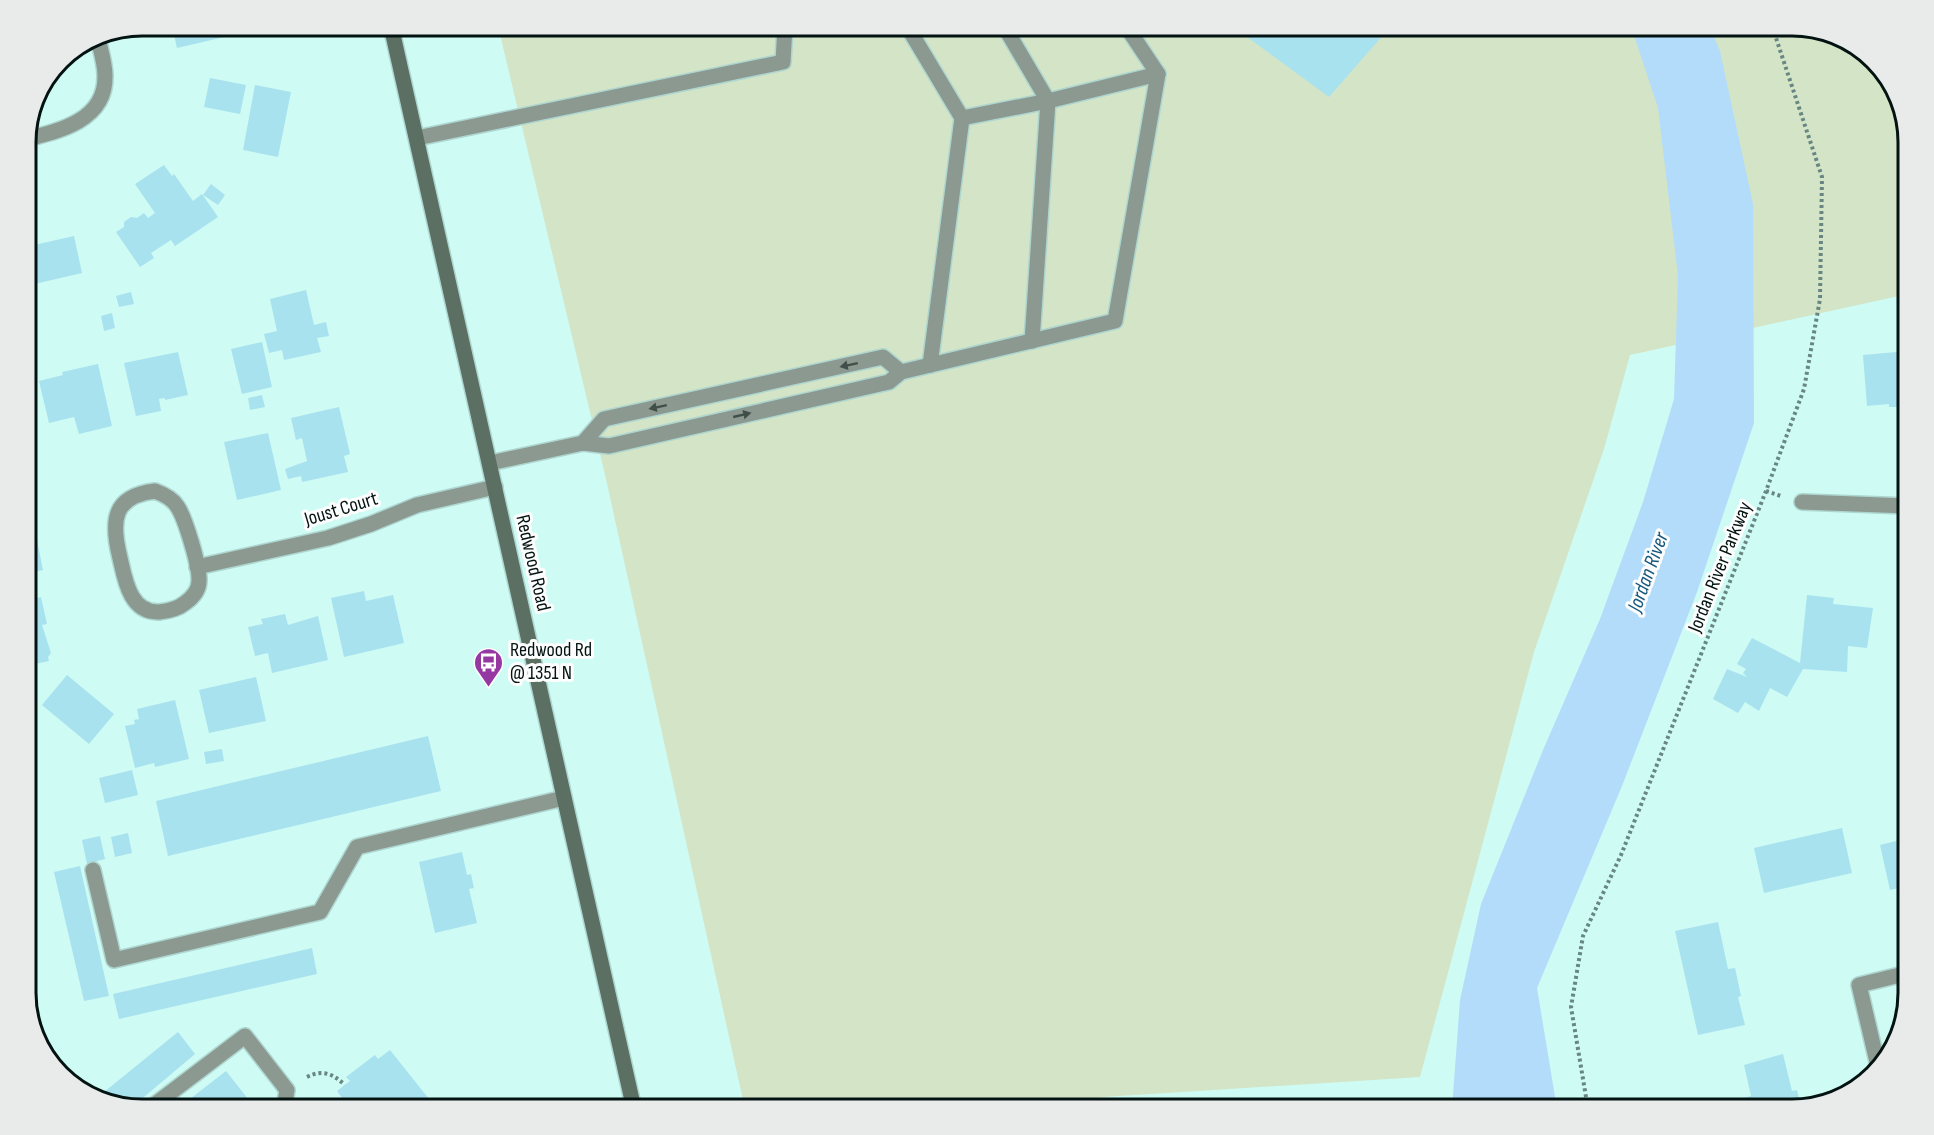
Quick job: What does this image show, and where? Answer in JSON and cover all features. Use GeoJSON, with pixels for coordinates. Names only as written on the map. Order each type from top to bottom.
{"type":"FeatureCollection","features":[{"type":"Feature","properties":{"kind":"main road","name":"Redwood Road"},"geometry":{"type":"LineString","coordinates":[[393,36],[632,1099]]}},
{"type":"Feature","properties":{"kind":"street"},"geometry":{"type":"LineString","coordinates":[[417,138],[783,63],[784,36]]}},
{"type":"Feature","properties":{"kind":"street"},"geometry":{"type":"LineString","coordinates":[[913,36],[962,118],[930,365]]}},
{"type":"Feature","properties":{"kind":"street"},"geometry":{"type":"LineString","coordinates":[[1010,36],[1048,101],[1032,341]]}},
{"type":"Feature","properties":{"kind":"street"},"geometry":{"type":"LineString","coordinates":[[490,464],[582,443],[609,446],[889,382],[901,372],[1115,321],[1158,74],[1133,36]]}},
{"type":"Feature","properties":{"kind":"street"},"geometry":{"type":"LineString","coordinates":[[36,135],[75,123],[100,102],[105,77],[99,45]]}},
{"type":"Feature","properties":{"kind":"street"},"geometry":{"type":"LineString","coordinates":[[962,118],[1048,101],[1158,74]]}},
{"type":"Feature","properties":{"kind":"street"},"geometry":{"type":"LineString","coordinates":[[582,443],[604,419],[884,357],[901,372]]}},
{"type":"Feature","properties":{"kind":"street","name":"Joust Court"},"geometry":{"type":"LineString","coordinates":[[197,567],[328,538],[371,524],[417,505],[495,487]]}},
{"type":"Feature","properties":{"kind":"street"},"geometry":{"type":"LineString","coordinates":[[155,491],[167,496],[177,505],[182,515],[197,567],[200,581],[194,595],[183,605],[169,611],[155,612],[142,607],[132,598],[126,586],[116,543],[114,531],[120,508],[129,498],[141,492],[155,491]]}},
{"type":"Feature","properties":{"kind":"street"},"geometry":{"type":"LineString","coordinates":[[1802,502],[1898,506]]}},
{"type":"Feature","properties":{"kind":"street"},"geometry":{"type":"LineString","coordinates":[[93,870],[114,960],[320,912],[357,847],[564,798]]}},
{"type":"Feature","properties":{"kind":"street"},"geometry":{"type":"LineString","coordinates":[[1876,1057],[1859,985],[1898,975]]}},
{"type":"Feature","properties":{"kind":"street"},"geometry":{"type":"LineString","coordinates":[[163,1099],[245,1036],[287,1090],[286,1099]]}},
{"type":"Feature","properties":{"kind":"path","name":"Jordan River Parkway"},"geometry":{"type":"LineString","coordinates":[[1586,1099],[1571,1007],[1582,936],[1621,855],[1762,501],[1804,389],[1820,299],[1822,177],[1775,36]]}},
{"type":"Feature","properties":{"kind":"path"},"geometry":{"type":"LineString","coordinates":[[301,1080],[321,1072],[333,1075],[345,1085]]}},
{"type":"Feature","properties":{"kind":"green space"},"geometry":{"type":"Polygon","coordinates":[[[500,36],[1792,36],[1832,44],[1856,58],[1867,67],[1884,89],[1894,115],[1898,135],[1898,296],[1630,355],[1604,449],[1534,652],[1420,1077],[1095,1099],[743,1099],[606,479],[500,36]]]}},
{"type":"Feature","properties":{"kind":"water","name":"Jordan River"},"geometry":{"type":"Polygon","coordinates":[[[1634,36],[1713,36],[1720,51],[1753,204],[1754,423],[1697,592],[1622,786],[1537,988],[1555,1099],[1453,1099],[1460,1000],[1481,904],[1543,750],[1600,619],[1643,502],[1674,399],[1678,276],[1658,108],[1634,36]]]}},
{"type":"Feature","properties":{"kind":"building"},"geometry":{"type":"Polygon","coordinates":[[[174,36],[229,36],[177,48],[174,36]]]}},
{"type":"Feature","properties":{"kind":"building"},"geometry":{"type":"Polygon","coordinates":[[[1246,36],[1382,36],[1329,97],[1246,36]]]}},
{"type":"Feature","properties":{"kind":"building"},"geometry":{"type":"Polygon","coordinates":[[[210,78],[246,85],[240,114],[204,107],[210,78]]]}},
{"type":"Feature","properties":{"kind":"building"},"geometry":{"type":"Polygon","coordinates":[[[255,85],[291,92],[278,157],[243,150],[255,85]]]}},
{"type":"Feature","properties":{"kind":"building"},"geometry":{"type":"Polygon","coordinates":[[[164,165],[172,176],[174,174],[193,201],[202,194],[218,217],[175,246],[171,240],[151,253],[154,258],[140,267],[116,232],[124,227],[124,222],[131,217],[137,218],[144,213],[148,218],[155,213],[135,184],[164,165]]]}},
{"type":"Feature","properties":{"kind":"building"},"geometry":{"type":"Polygon","coordinates":[[[211,184],[225,195],[218,205],[203,195],[211,184]]]}},
{"type":"Feature","properties":{"kind":"building"},"geometry":{"type":"Polygon","coordinates":[[[74,236],[82,273],[36,284],[36,245],[74,236]]]}},
{"type":"Feature","properties":{"kind":"building"},"geometry":{"type":"Polygon","coordinates":[[[306,290],[314,325],[326,322],[329,336],[317,338],[321,352],[284,360],[282,350],[269,353],[264,334],[277,331],[270,299],[306,290]]]}},
{"type":"Feature","properties":{"kind":"building"},"geometry":{"type":"Polygon","coordinates":[[[131,292],[134,304],[119,307],[116,296],[131,292]]]}},
{"type":"Feature","properties":{"kind":"building"},"geometry":{"type":"Polygon","coordinates":[[[112,313],[115,328],[104,331],[101,316],[112,313]]]}},
{"type":"Feature","properties":{"kind":"building"},"geometry":{"type":"Polygon","coordinates":[[[262,342],[272,387],[242,394],[231,349],[262,342]]]}},
{"type":"Feature","properties":{"kind":"building"},"geometry":{"type":"Polygon","coordinates":[[[178,352],[188,395],[165,400],[165,398],[159,399],[161,411],[136,416],[124,363],[178,352]]]}},
{"type":"Feature","properties":{"kind":"building"},"geometry":{"type":"Polygon","coordinates":[[[1898,352],[1898,407],[1889,407],[1889,404],[1867,406],[1863,355],[1898,352]]]}},
{"type":"Feature","properties":{"kind":"building"},"geometry":{"type":"Polygon","coordinates":[[[98,364],[112,426],[79,434],[74,417],[49,423],[39,381],[63,375],[62,372],[98,364]]]}},
{"type":"Feature","properties":{"kind":"building"},"geometry":{"type":"Polygon","coordinates":[[[262,395],[265,407],[250,410],[248,398],[262,395]]]}},
{"type":"Feature","properties":{"kind":"building"},"geometry":{"type":"Polygon","coordinates":[[[339,407],[350,454],[344,456],[348,472],[302,482],[301,476],[288,479],[285,469],[307,461],[302,438],[296,440],[291,418],[339,407]]]}},
{"type":"Feature","properties":{"kind":"building"},"geometry":{"type":"Polygon","coordinates":[[[268,433],[281,490],[237,500],[224,442],[268,433]]]}},
{"type":"Feature","properties":{"kind":"building"},"geometry":{"type":"Polygon","coordinates":[[[36,535],[43,570],[36,572],[36,535]]]}},
{"type":"Feature","properties":{"kind":"building"},"geometry":{"type":"Polygon","coordinates":[[[364,591],[366,601],[393,595],[404,643],[344,657],[331,598],[364,591]]]}},
{"type":"Feature","properties":{"kind":"building"},"geometry":{"type":"Polygon","coordinates":[[[1807,595],[1834,598],[1833,604],[1873,608],[1867,648],[1848,646],[1847,672],[1803,669],[1787,697],[1770,688],[1759,711],[1745,702],[1738,713],[1713,699],[1727,669],[1747,677],[1743,673],[1746,669],[1737,664],[1752,638],[1800,663],[1807,595]]]}},
{"type":"Feature","properties":{"kind":"building"},"geometry":{"type":"Polygon","coordinates":[[[41,597],[47,624],[42,625],[51,653],[48,657],[49,661],[36,664],[36,598],[41,597]]]}},
{"type":"Feature","properties":{"kind":"building"},"geometry":{"type":"Polygon","coordinates":[[[285,614],[288,625],[318,616],[328,660],[272,673],[268,653],[255,656],[248,627],[263,624],[261,619],[285,614]]]}},
{"type":"Feature","properties":{"kind":"building"},"geometry":{"type":"Polygon","coordinates":[[[67,675],[114,714],[89,744],[42,705],[67,675]]]}},
{"type":"Feature","properties":{"kind":"building"},"geometry":{"type":"Polygon","coordinates":[[[256,677],[266,721],[209,733],[199,690],[256,677]]]}},
{"type":"Feature","properties":{"kind":"building"},"geometry":{"type":"Polygon","coordinates":[[[175,700],[189,759],[155,767],[154,763],[135,768],[125,726],[135,724],[134,720],[139,719],[137,709],[175,700]]]}},
{"type":"Feature","properties":{"kind":"building"},"geometry":{"type":"Polygon","coordinates":[[[428,736],[441,791],[168,856],[156,801],[428,736]]]}},
{"type":"Feature","properties":{"kind":"building"},"geometry":{"type":"Polygon","coordinates":[[[222,749],[224,761],[206,764],[204,752],[222,749]]]}},
{"type":"Feature","properties":{"kind":"building"},"geometry":{"type":"Polygon","coordinates":[[[132,770],[138,795],[105,803],[99,778],[132,770]]]}},
{"type":"Feature","properties":{"kind":"building"},"geometry":{"type":"Polygon","coordinates":[[[1842,828],[1852,873],[1764,893],[1754,848],[1842,828]]]}},
{"type":"Feature","properties":{"kind":"building"},"geometry":{"type":"Polygon","coordinates":[[[128,833],[132,853],[115,857],[111,837],[128,833]]]}},
{"type":"Feature","properties":{"kind":"building"},"geometry":{"type":"Polygon","coordinates":[[[100,836],[105,859],[87,864],[82,840],[100,836]]]}},
{"type":"Feature","properties":{"kind":"building"},"geometry":{"type":"Polygon","coordinates":[[[1898,840],[1898,888],[1890,890],[1880,845],[1898,840]]]}},
{"type":"Feature","properties":{"kind":"building"},"geometry":{"type":"Polygon","coordinates":[[[462,852],[467,875],[471,874],[474,888],[469,889],[477,923],[435,933],[419,862],[462,852]]]}},
{"type":"Feature","properties":{"kind":"building"},"geometry":{"type":"Polygon","coordinates":[[[80,866],[109,996],[84,1001],[54,872],[80,866]]]}},
{"type":"Feature","properties":{"kind":"building"},"geometry":{"type":"Polygon","coordinates":[[[1718,922],[1728,969],[1735,968],[1741,996],[1738,997],[1745,1025],[1698,1035],[1675,931],[1718,922]]]}},
{"type":"Feature","properties":{"kind":"building"},"geometry":{"type":"Polygon","coordinates":[[[312,948],[317,974],[119,1019],[113,994],[312,948]]]}},
{"type":"Feature","properties":{"kind":"building"},"geometry":{"type":"Polygon","coordinates":[[[178,1032],[195,1054],[142,1099],[104,1092],[178,1032]]]}},
{"type":"Feature","properties":{"kind":"building"},"geometry":{"type":"Polygon","coordinates":[[[390,1050],[429,1099],[341,1099],[337,1091],[350,1081],[346,1077],[375,1055],[378,1059],[390,1050]]]}},
{"type":"Feature","properties":{"kind":"building"},"geometry":{"type":"Polygon","coordinates":[[[1783,1054],[1792,1091],[1797,1090],[1799,1098],[1740,1099],[1751,1096],[1744,1065],[1783,1054]]]}},
{"type":"Feature","properties":{"kind":"building"},"geometry":{"type":"Polygon","coordinates":[[[226,1071],[248,1099],[190,1099],[226,1071]]]}},
{"type":"Feature","properties":{"kind":"place","name":"Redwood Rd @ 1351 N"},"geometry":{"type":"Point","coordinates":[489,688]}}]}
